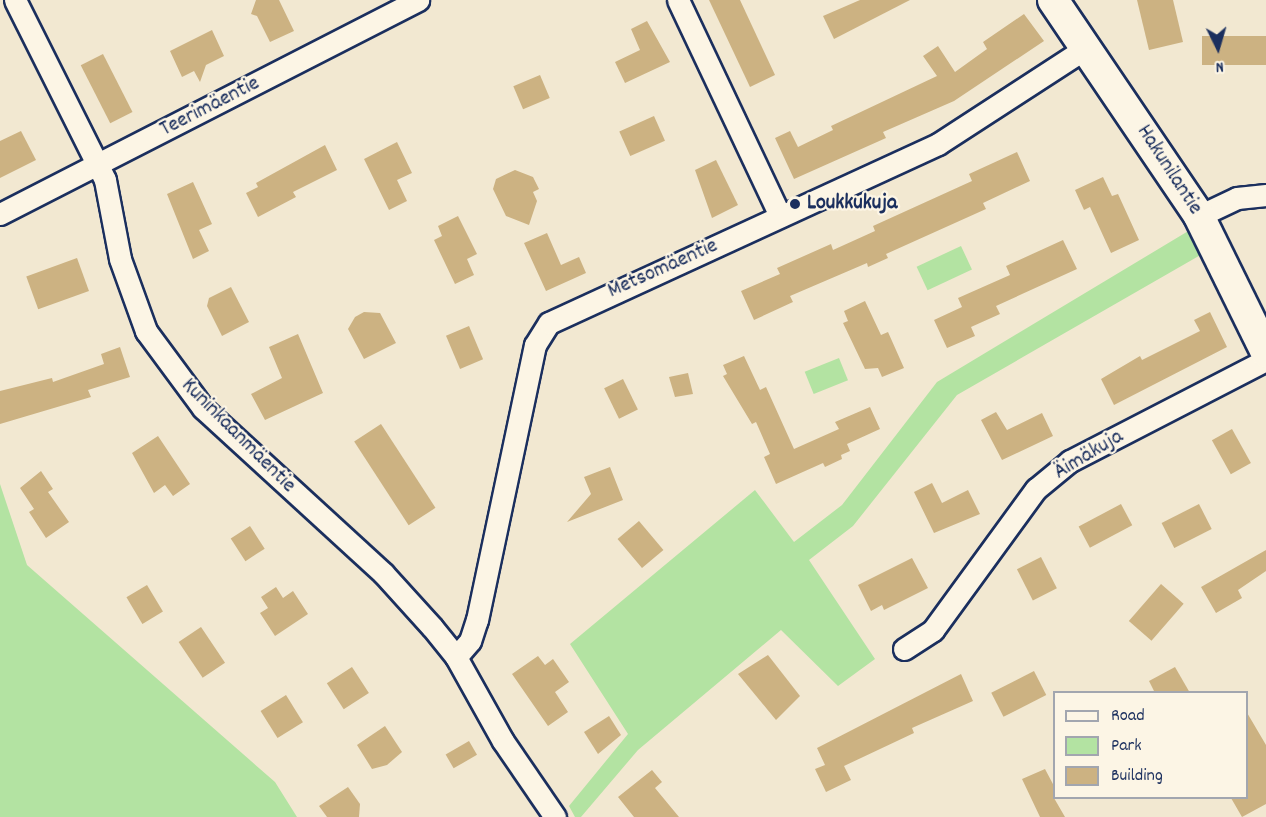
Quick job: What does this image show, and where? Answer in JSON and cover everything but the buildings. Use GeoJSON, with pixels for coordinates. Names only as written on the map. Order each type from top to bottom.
{"type":"FeatureCollection","features":[{"type":"Feature","properties":{"kind":"street","name":"Kuninkaanmäentie"},"geometry":{"type":"LineString","coordinates":[[15,0],[97,165],[109,197],[120,259],[133,302],[167,363],[202,408],[383,573],[456,657],[503,741],[555,817]]}},
{"type":"Feature","properties":{"kind":"street","name":"Teerimäentie"},"geometry":{"type":"LineString","coordinates":[[0,214],[419,0]]}},
{"type":"Feature","properties":{"kind":"street"},"geometry":{"type":"LineString","coordinates":[[678,0],[780,216]]}},
{"type":"Feature","properties":{"kind":"street","name":"Hakunilantie"},"geometry":{"type":"LineString","coordinates":[[1053,0],[1199,216],[1266,352]]}},
{"type":"Feature","properties":{"kind":"street","name":"Metsomäentie"},"geometry":{"type":"LineString","coordinates":[[456,657],[470,641],[477,620],[540,333],[556,317],[938,144],[1086,48]]}},
{"type":"Feature","properties":{"kind":"street"},"geometry":{"type":"LineString","coordinates":[[1199,216],[1237,198],[1266,195]]}},
{"type":"Feature","properties":{"kind":"street","name":"Äimäkuja"},"geometry":{"type":"LineString","coordinates":[[903,649],[933,630],[1036,489],[1070,461],[1266,360]]}},
{"type":"Feature","properties":{"kind":"green space"},"geometry":{"type":"Polygon","coordinates":[[[1190,230],[1204,253],[957,395],[853,526],[809,560],[875,659],[838,686],[781,630],[638,750],[581,817],[575,817],[569,806],[628,734],[570,644],[755,490],[794,542],[842,505],[937,382],[1190,230]]]}},
{"type":"Feature","properties":{"kind":"green space"},"geometry":{"type":"Polygon","coordinates":[[[961,246],[972,270],[928,290],[917,267],[961,246]]]}},
{"type":"Feature","properties":{"kind":"green space"},"geometry":{"type":"Polygon","coordinates":[[[839,358],[848,380],[814,394],[805,372],[839,358]]]}},
{"type":"Feature","properties":{"kind":"green space"},"geometry":{"type":"Polygon","coordinates":[[[0,484],[27,565],[275,782],[297,817],[0,817],[0,484]]]}},
{"type":"Feature","properties":{"kind":"place","name":"Loukkukuja"},"geometry":{"type":"Point","coordinates":[795,204]}}]}
